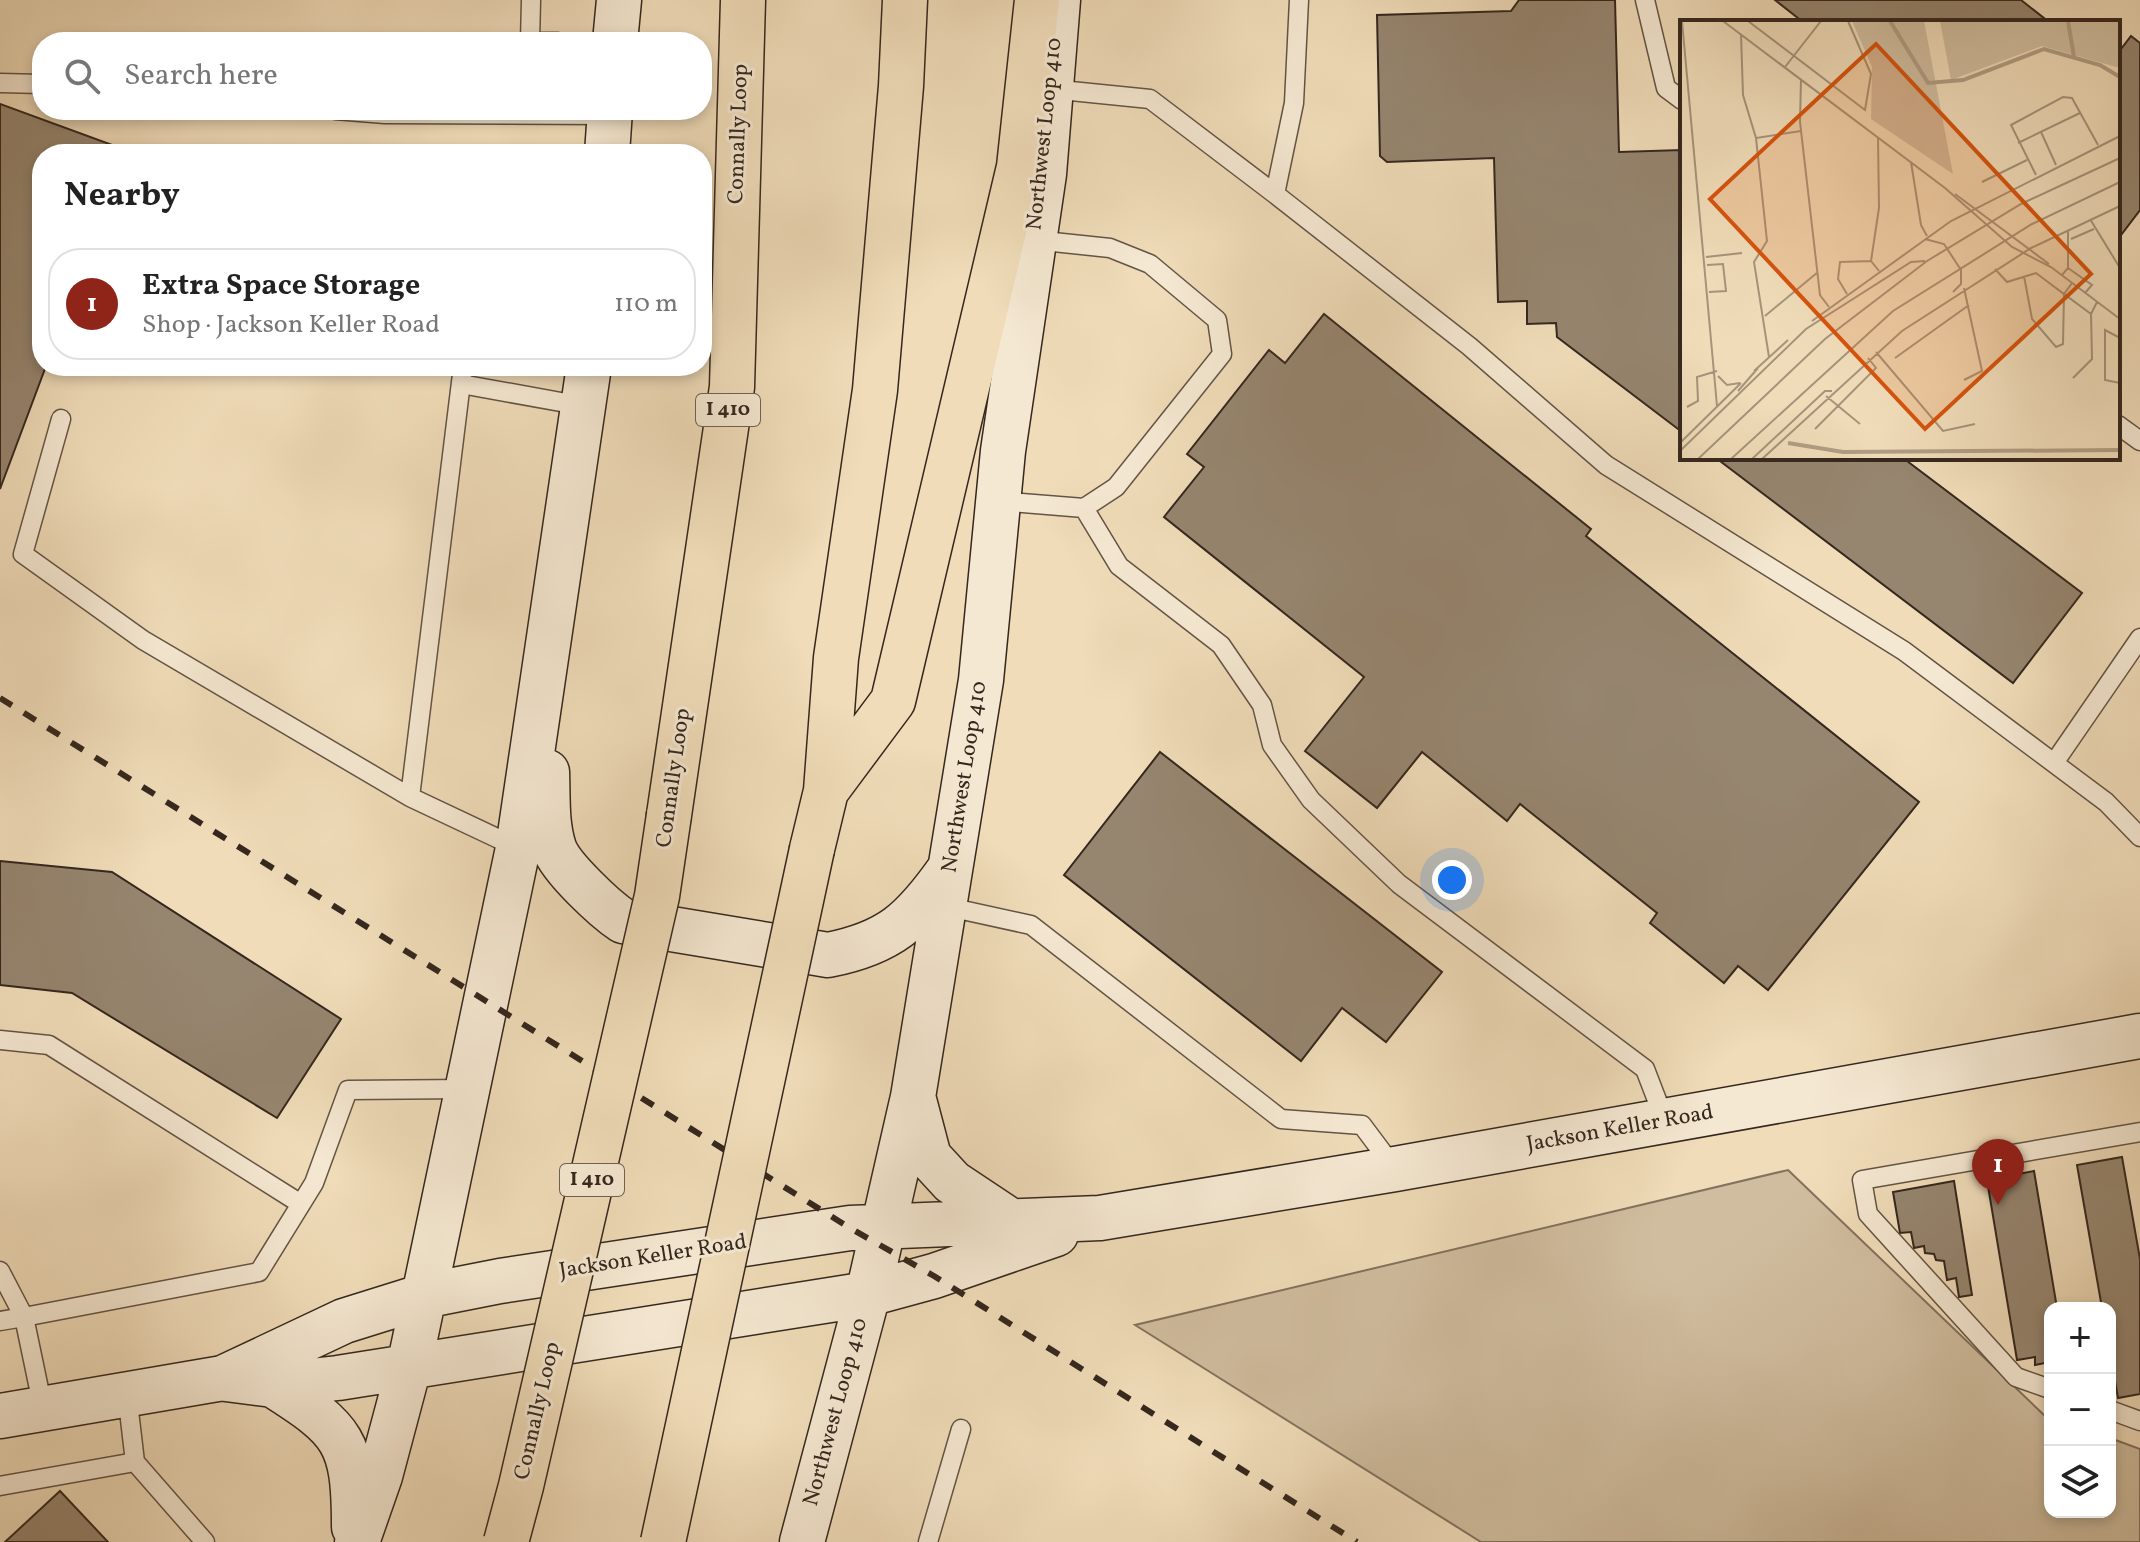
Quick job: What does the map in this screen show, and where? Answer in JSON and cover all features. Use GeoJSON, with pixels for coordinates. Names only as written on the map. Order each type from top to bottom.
{"type":"FeatureCollection","features":[{"type":"Feature","properties":{"kind":"highway","name":"Connally Loop"},"geometry":{"type":"LineString","coordinates":[[506,1542],[657,896],[732,387],[743,0]]}},
{"type":"Feature","properties":{"kind":"highway"},"geometry":{"type":"LineString","coordinates":[[663,1542],[826,791],[836,658],[875,390],[901,86],[905,0]]}},
{"type":"Feature","properties":{"kind":"highway"},"geometry":{"type":"LineString","coordinates":[[826,791],[893,701],[1019,167],[1037,0]]}},
{"type":"Feature","properties":{"kind":"main road"},"geometry":{"type":"LineString","coordinates":[[616,32],[619,0]]}},
{"type":"Feature","properties":{"kind":"main road","name":"Northwest Loop 410"},"geometry":{"type":"LineString","coordinates":[[802,1542],[868,1294],[913,1097],[948,887],[981,680],[998,501],[1044,174],[1058,0]]}},
{"type":"Feature","properties":{"kind":"main road"},"geometry":{"type":"LineString","coordinates":[[356,1542],[380,1476],[409,1367],[518,848],[586,386]]}},
{"type":"Feature","properties":{"kind":"main road"},"geometry":{"type":"LineString","coordinates":[[545,670],[549,822],[555,852],[604,908],[623,921],[828,955],[857,949],[890,935],[948,887]]}},
{"type":"Feature","properties":{"kind":"main road","name":"Jackson Keller Road"},"geometry":{"type":"LineString","coordinates":[[0,1416],[223,1378],[344,1321],[424,1296],[547,1273],[850,1228],[1100,1218],[1395,1169],[2140,1036]]}},
{"type":"Feature","properties":{"kind":"main road"},"geometry":{"type":"LineString","coordinates":[[913,1097],[929,1157],[952,1182],[1012,1222]]}},
{"type":"Feature","properties":{"kind":"main road","name":"Jackson Keller Road"},"geometry":{"type":"LineString","coordinates":[[223,1378],[273,1385],[409,1367],[868,1294],[934,1276],[1100,1218]]}},
{"type":"Feature","properties":{"kind":"main road"},"geometry":{"type":"LineString","coordinates":[[273,1385],[330,1425],[347,1450],[354,1479],[356,1542]]}},
{"type":"Feature","properties":{"kind":"lane"},"geometry":{"type":"LineString","coordinates":[[530,32],[531,0]]}},
{"type":"Feature","properties":{"kind":"lane"},"geometry":{"type":"LineString","coordinates":[[1275,194],[1294,103],[1299,0]]}},
{"type":"Feature","properties":{"kind":"lane"},"geometry":{"type":"LineString","coordinates":[[1645,0],[1666,88],[1680,98]]}},
{"type":"Feature","properties":{"kind":"lane"},"geometry":{"type":"LineString","coordinates":[[0,83],[32,84]]}},
{"type":"Feature","properties":{"kind":"lane"},"geometry":{"type":"LineString","coordinates":[[1051,89],[1150,99],[1469,346],[1606,465],[1904,651],[2106,802],[2140,837]]}},
{"type":"Feature","properties":{"kind":"lane"},"geometry":{"type":"LineString","coordinates":[[497,120],[609,126]]}},
{"type":"Feature","properties":{"kind":"lane"},"geometry":{"type":"LineString","coordinates":[[998,501],[1084,508],[1116,487],[1222,354],[1217,320],[1150,264],[1110,248],[1034,240]]}},
{"type":"Feature","properties":{"kind":"lane"},"geometry":{"type":"LineString","coordinates":[[410,797],[462,376]]}},
{"type":"Feature","properties":{"kind":"lane"},"geometry":{"type":"LineString","coordinates":[[473,376],[586,386]]}},
{"type":"Feature","properties":{"kind":"lane"},"geometry":{"type":"LineString","coordinates":[[61,419],[23,554],[143,640],[410,797],[518,848]]}},
{"type":"Feature","properties":{"kind":"lane"},"geometry":{"type":"LineString","coordinates":[[2120,426],[2140,441]]}},
{"type":"Feature","properties":{"kind":"lane"},"geometry":{"type":"LineString","coordinates":[[1084,508],[1119,566],[1221,645],[1262,705],[1272,745],[1311,800],[1399,884],[1645,1069],[1665,1121]]}},
{"type":"Feature","properties":{"kind":"lane"},"geometry":{"type":"LineString","coordinates":[[2054,763],[2140,638]]}},
{"type":"Feature","properties":{"kind":"lane"},"geometry":{"type":"LineString","coordinates":[[948,887],[1031,925],[1281,1119],[1362,1125],[1395,1169]]}},
{"type":"Feature","properties":{"kind":"lane"},"geometry":{"type":"LineString","coordinates":[[0,1040],[49,1045],[301,1204]]}},
{"type":"Feature","properties":{"kind":"lane"},"geometry":{"type":"LineString","coordinates":[[0,1321],[259,1272],[314,1183],[348,1090],[467,1089]]}},
{"type":"Feature","properties":{"kind":"lane"},"geometry":{"type":"LineString","coordinates":[[2044,1387],[2016,1377],[1868,1214],[1862,1180],[2140,1132]]}},
{"type":"Feature","properties":{"kind":"lane"},"geometry":{"type":"LineString","coordinates":[[0,1271],[24,1317],[43,1408]]}},
{"type":"Feature","properties":{"kind":"lane"},"geometry":{"type":"LineString","coordinates":[[127,1394],[135,1462],[205,1542]]}},
{"type":"Feature","properties":{"kind":"lane"},"geometry":{"type":"LineString","coordinates":[[2116,1412],[2140,1421]]}},
{"type":"Feature","properties":{"kind":"lane"},"geometry":{"type":"LineString","coordinates":[[928,1542],[961,1429]]}},
{"type":"Feature","properties":{"kind":"lane"},"geometry":{"type":"LineString","coordinates":[[0,1486],[135,1462]]}},
{"type":"Feature","properties":{"kind":"shaded area"},"geometry":{"type":"Polygon","coordinates":[[[1788,1170],[2044,1415],[2044,1518],[2116,1518],[2116,1440],[2140,1449],[2140,1542],[1481,1542],[1135,1325],[1788,1170]]]}},
{"type":"Feature","properties":{"kind":"building"},"geometry":{"type":"Polygon","coordinates":[[[1519,0],[1615,0],[1619,152],[1680,150],[1680,430],[1557,337],[1556,323],[1527,324],[1527,301],[1498,302],[1494,158],[1387,162],[1380,156],[1377,15],[1511,11],[1519,0]]]}},
{"type":"Feature","properties":{"kind":"building"},"geometry":{"type":"Polygon","coordinates":[[[1775,0],[2021,0],[2046,20],[1800,20],[1775,0]]]}},
{"type":"Feature","properties":{"kind":"building"},"geometry":{"type":"Polygon","coordinates":[[[2131,36],[2140,43],[2140,210],[2120,236],[2120,50],[2131,36]]]}},
{"type":"Feature","properties":{"kind":"building"},"geometry":{"type":"Polygon","coordinates":[[[0,104],[32,116],[32,120],[44,120],[110,144],[32,144],[32,376],[42,376],[0,489],[0,104]]]}},
{"type":"Feature","properties":{"kind":"building"},"geometry":{"type":"Polygon","coordinates":[[[1324,314],[1591,529],[1586,536],[1919,802],[1768,990],[1738,966],[1724,983],[1650,923],[1657,913],[1520,804],[1507,821],[1422,752],[1377,808],[1305,751],[1364,677],[1164,517],[1204,467],[1187,454],[1269,350],[1285,363],[1324,314]]]}},
{"type":"Feature","properties":{"kind":"building"},"geometry":{"type":"Polygon","coordinates":[[[1719,460],[1906,460],[2082,593],[2013,683],[1719,460]]]}},
{"type":"Feature","properties":{"kind":"building"},"geometry":{"type":"Polygon","coordinates":[[[1160,752],[1442,972],[1386,1042],[1342,1008],[1301,1061],[1064,875],[1160,752]]]}},
{"type":"Feature","properties":{"kind":"building"},"geometry":{"type":"Polygon","coordinates":[[[0,861],[112,872],[341,1019],[277,1118],[72,993],[0,985],[0,861]]]}},
{"type":"Feature","properties":{"kind":"building"},"geometry":{"type":"Polygon","coordinates":[[[2122,1157],[2140,1259],[2140,1394],[2118,1398],[2116,1302],[2101,1302],[2077,1165],[2122,1157]]]}},
{"type":"Feature","properties":{"kind":"building"},"geometry":{"type":"Polygon","coordinates":[[[2034,1171],[2056,1302],[2044,1302],[2044,1363],[2035,1365],[2035,1357],[2017,1360],[1987,1180],[2034,1171]]]}},
{"type":"Feature","properties":{"kind":"building"},"geometry":{"type":"Polygon","coordinates":[[[1954,1181],[1972,1295],[1959,1297],[1956,1278],[1947,1280],[1944,1261],[1936,1260],[1934,1254],[1925,1253],[1924,1246],[1914,1248],[1911,1232],[1900,1233],[1893,1192],[1954,1181]]]}},
{"type":"Feature","properties":{"kind":"building"},"geometry":{"type":"Polygon","coordinates":[[[60,1491],[108,1542],[5,1542],[60,1491]]]}},
{"type":"Feature","properties":{"kind":"railway"},"geometry":{"type":"LineString","coordinates":[[0,698],[850,1228],[934,1276],[1357,1542]]}},
{"type":"Feature","properties":{"kind":"place","name":"Extra Space Storage"},"geometry":{"type":"Point","coordinates":[1998,1205]}}]}
